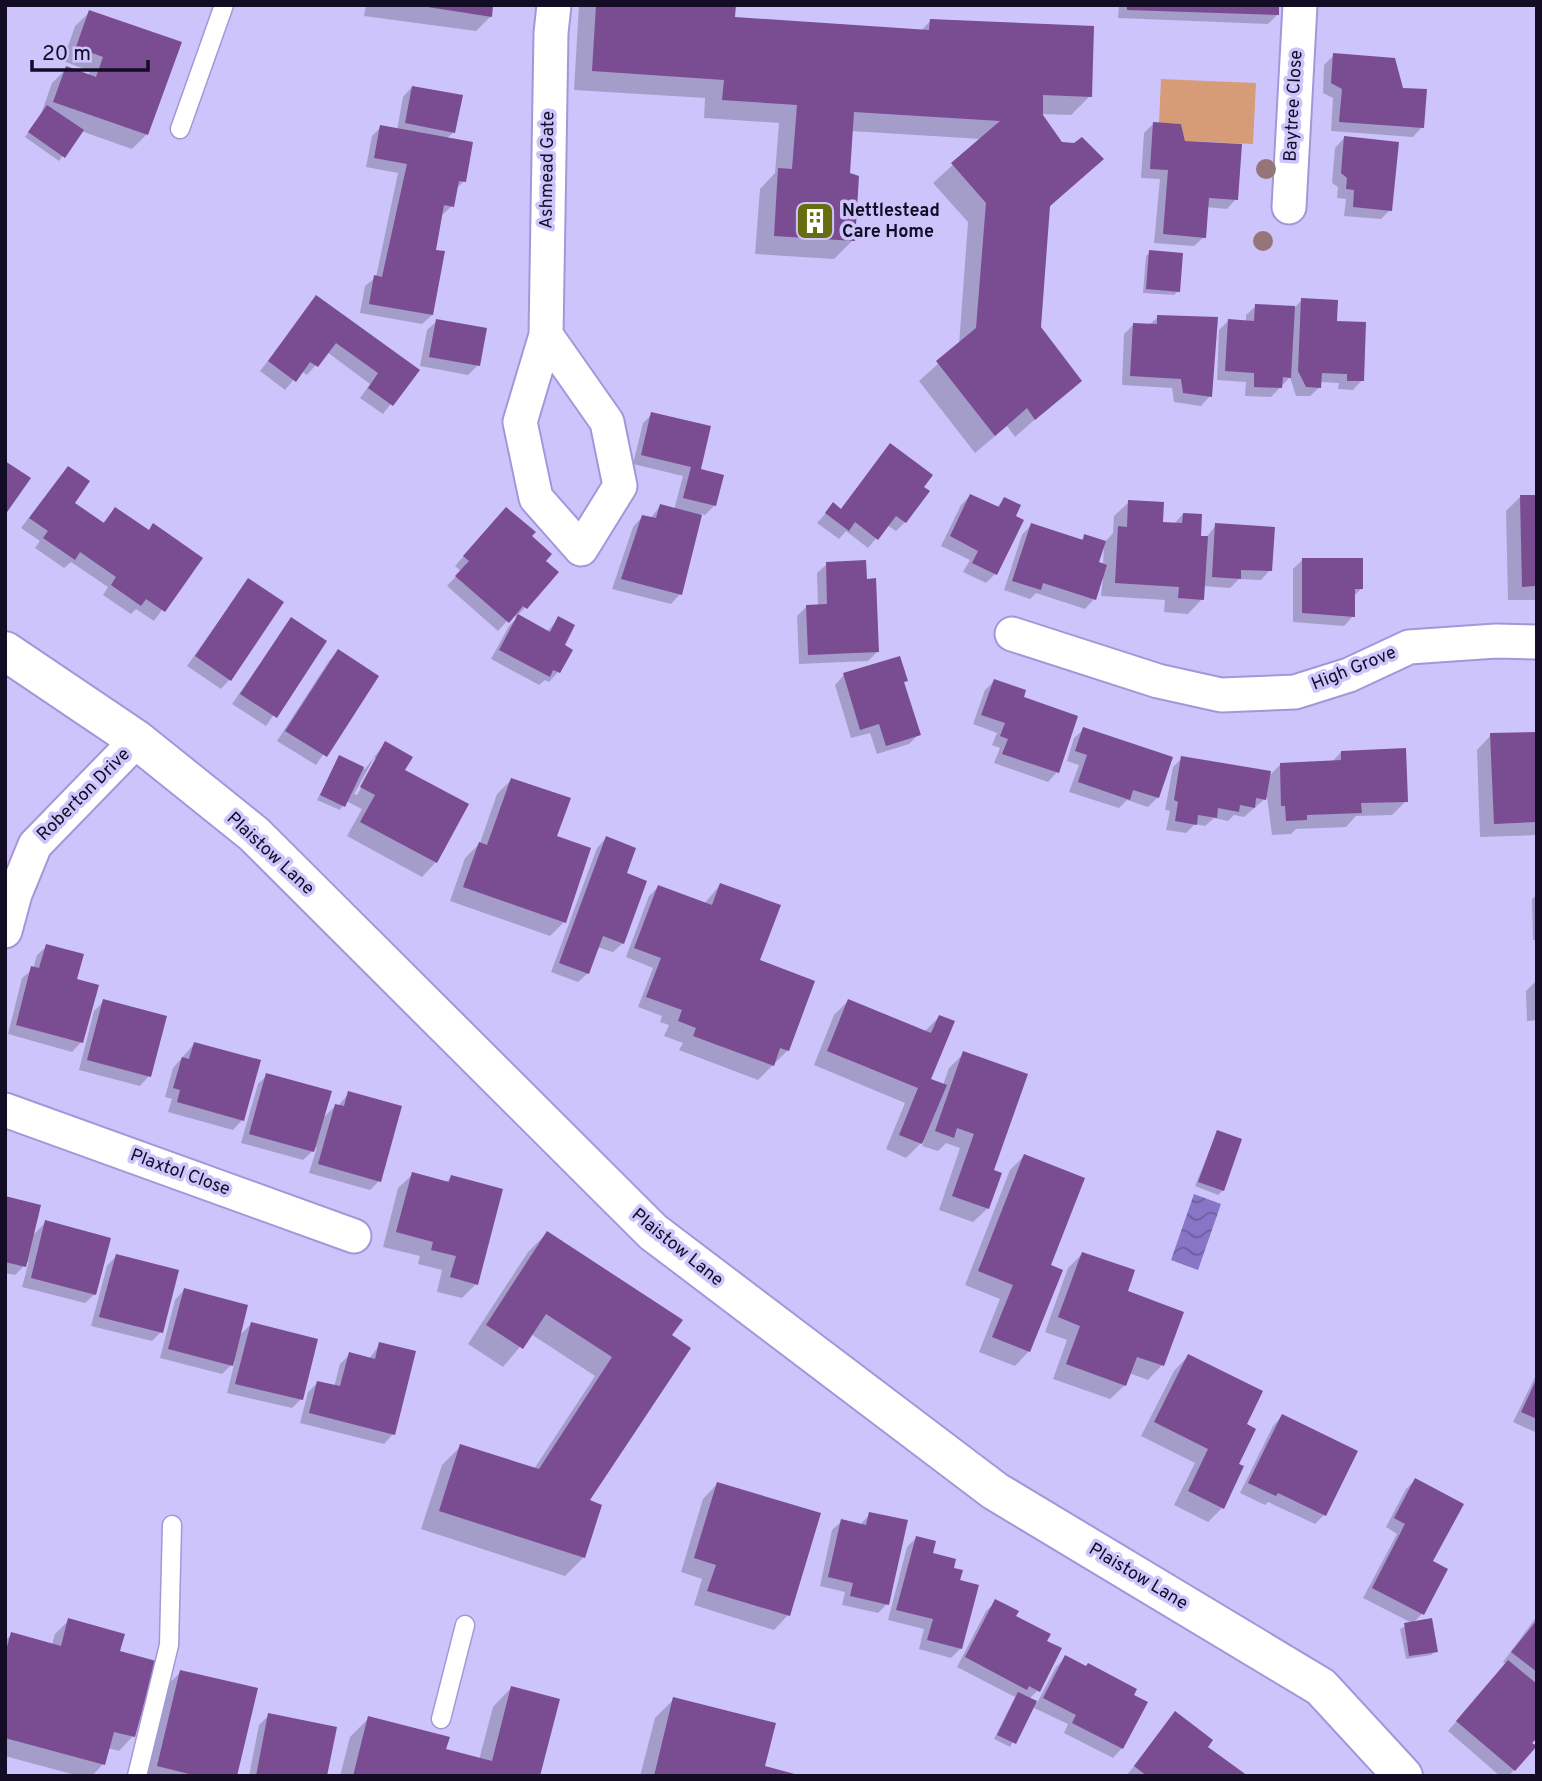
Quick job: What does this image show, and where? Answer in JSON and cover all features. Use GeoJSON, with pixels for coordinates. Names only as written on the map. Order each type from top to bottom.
{"type":"FeatureCollection","features":[{"type":"Feature","properties":{"kind":"street","name":"Ashmead Gate"},"geometry":{"type":"LineString","coordinates":[[546,335],[607,422],[620,486],[581,549],[536,498],[520,422],[546,335],[551,33],[554,5]]}},
{"type":"Feature","properties":{"kind":"street","name":"Baytree Close"},"geometry":{"type":"LineString","coordinates":[[1289,207],[1300,5]]}},
{"type":"Feature","properties":{"kind":"street","name":"High Grove"},"geometry":{"type":"LineString","coordinates":[[1012,634],[1158,681],[1221,695],[1295,692],[1349,675],[1409,647],[1496,641],[1537,642]]}},
{"type":"Feature","properties":{"kind":"street","name":"Plaistow Lane"},"geometry":{"type":"LineString","coordinates":[[5,651],[137,740],[254,834],[653,1232],[995,1491],[1321,1687],[1403,1776]]}},
{"type":"Feature","properties":{"kind":"street","name":"Roberton Drive"},"geometry":{"type":"LineString","coordinates":[[5,931],[15,894],[34,845],[137,740]]}},
{"type":"Feature","properties":{"kind":"street","name":"Plaxtol Close"},"geometry":{"type":"LineString","coordinates":[[5,1110],[354,1236]]}},
{"type":"Feature","properties":{"kind":"lane"},"geometry":{"type":"LineString","coordinates":[[180,129],[224,5]]}},
{"type":"Feature","properties":{"kind":"lane"},"geometry":{"type":"LineString","coordinates":[[137,1776],[169,1644],[172,1525]]}},
{"type":"Feature","properties":{"kind":"lane"},"geometry":{"type":"LineString","coordinates":[[441,1718],[465,1625]]}},
{"type":"Feature","properties":{"kind":"shaded area"},"geometry":{"type":"Polygon","coordinates":[[[1161,79],[1256,83],[1253,144],[1185,141],[1181,124],[1159,123],[1161,79]]]}},
{"type":"Feature","properties":{"kind":"water"},"geometry":{"type":"Polygon","coordinates":[[[1194,1194],[1221,1204],[1198,1270],[1171,1260],[1194,1194]]]}},
{"type":"Feature","properties":{"kind":"building"},"geometry":{"type":"Polygon","coordinates":[[[415,5],[493,5],[492,17],[415,5]]]}},
{"type":"Feature","properties":{"kind":"building","name":"Nettlestead Care Home"},"geometry":{"type":"Polygon","coordinates":[[[596,5],[736,5],[735,17],[929,30],[930,19],[1094,26],[1092,97],[1043,95],[1043,115],[1062,142],[1074,143],[1082,137],[1104,159],[1050,206],[1041,327],[1082,381],[1035,420],[1027,408],[995,436],[936,361],[976,328],[986,203],[951,163],[1000,121],[854,112],[850,173],[859,176],[855,241],[774,236],[778,168],[792,169],[797,105],[722,100],[724,80],[592,71],[596,5]]]}},
{"type":"Feature","properties":{"kind":"building"},"geometry":{"type":"Polygon","coordinates":[[[1127,5],[1279,5],[1279,15],[1127,10],[1127,5]]]}},
{"type":"Feature","properties":{"kind":"building"},"geometry":{"type":"Polygon","coordinates":[[[89,10],[182,42],[148,135],[53,102],[66,66],[96,77],[103,57],[76,47],[89,10]]]}},
{"type":"Feature","properties":{"kind":"building"},"geometry":{"type":"Polygon","coordinates":[[[1333,53],[1395,58],[1403,88],[1427,89],[1424,128],[1339,122],[1342,89],[1331,83],[1333,53]]]}},
{"type":"Feature","properties":{"kind":"building"},"geometry":{"type":"Polygon","coordinates":[[[412,86],[463,95],[455,133],[405,123],[412,86]]]}},
{"type":"Feature","properties":{"kind":"building"},"geometry":{"type":"Polygon","coordinates":[[[47,105],[84,130],[65,158],[28,132],[47,105]]]}},
{"type":"Feature","properties":{"kind":"building"},"geometry":{"type":"Polygon","coordinates":[[[1153,122],[1181,124],[1185,141],[1242,144],[1238,200],[1209,198],[1206,238],[1163,234],[1168,170],[1150,169],[1153,122]]]}},
{"type":"Feature","properties":{"kind":"building"},"geometry":{"type":"Polygon","coordinates":[[[380,125],[473,142],[466,182],[459,181],[454,207],[444,205],[436,250],[445,251],[433,315],[369,304],[374,275],[382,277],[407,164],[374,158],[380,125]]]}},
{"type":"Feature","properties":{"kind":"building"},"geometry":{"type":"Polygon","coordinates":[[[1344,136],[1399,142],[1392,211],[1353,207],[1354,190],[1346,189],[1347,178],[1341,173],[1344,136]]]}},
{"type":"Feature","properties":{"kind":"building"},"geometry":{"type":"Polygon","coordinates":[[[1149,250],[1183,253],[1180,292],[1146,289],[1149,250]]]}},
{"type":"Feature","properties":{"kind":"building"},"geometry":{"type":"Polygon","coordinates":[[[316,295],[420,370],[393,406],[368,388],[378,373],[336,343],[318,367],[310,362],[296,382],[268,361],[316,295]]]}},
{"type":"Feature","properties":{"kind":"building"},"geometry":{"type":"Polygon","coordinates":[[[1301,298],[1338,300],[1337,321],[1366,322],[1364,381],[1347,381],[1347,374],[1322,373],[1321,388],[1306,387],[1298,371],[1301,298]]]}},
{"type":"Feature","properties":{"kind":"building"},"geometry":{"type":"Polygon","coordinates":[[[1255,304],[1295,306],[1291,378],[1283,377],[1282,388],[1254,387],[1254,373],[1225,371],[1228,319],[1254,321],[1255,304]]]}},
{"type":"Feature","properties":{"kind":"building"},"geometry":{"type":"Polygon","coordinates":[[[1157,315],[1218,317],[1212,397],[1183,393],[1181,379],[1130,376],[1133,323],[1157,324],[1157,315]]]}},
{"type":"Feature","properties":{"kind":"building"},"geometry":{"type":"Polygon","coordinates":[[[436,319],[487,328],[480,366],[429,357],[436,319]]]}},
{"type":"Feature","properties":{"kind":"building"},"geometry":{"type":"Polygon","coordinates":[[[651,412],[711,426],[701,469],[724,475],[716,506],[683,498],[691,467],[641,455],[651,412]]]}},
{"type":"Feature","properties":{"kind":"building"},"geometry":{"type":"Polygon","coordinates":[[[890,443],[933,475],[924,487],[930,491],[906,523],[896,516],[878,540],[855,522],[849,531],[825,513],[833,502],[841,509],[890,443]]]}},
{"type":"Feature","properties":{"kind":"building"},"geometry":{"type":"Polygon","coordinates":[[[5,461],[31,478],[5,515],[5,461]]]}},
{"type":"Feature","properties":{"kind":"building"},"geometry":{"type":"Polygon","coordinates":[[[68,466],[90,481],[75,503],[104,523],[115,507],[149,530],[153,523],[203,558],[165,612],[146,599],[141,606],[111,585],[116,577],[80,552],[75,560],[43,538],[48,531],[29,518],[68,466]]]}},
{"type":"Feature","properties":{"kind":"building"},"geometry":{"type":"Polygon","coordinates":[[[970,494],[999,507],[1004,497],[1021,505],[1016,516],[1024,520],[997,575],[972,563],[978,551],[950,536],[970,494]]]}},
{"type":"Feature","properties":{"kind":"building"},"geometry":{"type":"Polygon","coordinates":[[[1520,495],[1537,495],[1537,586],[1522,587],[1520,495]]]}},
{"type":"Feature","properties":{"kind":"building"},"geometry":{"type":"Polygon","coordinates":[[[1128,500],[1164,502],[1163,522],[1182,523],[1183,513],[1202,514],[1201,536],[1208,536],[1204,600],[1178,598],[1179,587],[1115,583],[1118,526],[1127,527],[1128,500]]]}},
{"type":"Feature","properties":{"kind":"building"},"geometry":{"type":"Polygon","coordinates":[[[660,504],[702,515],[682,595],[621,579],[642,515],[656,518],[660,504]]]}},
{"type":"Feature","properties":{"kind":"building"},"geometry":{"type":"Polygon","coordinates":[[[506,507],[536,532],[532,536],[552,554],[546,561],[559,572],[527,609],[523,606],[509,623],[455,576],[469,561],[463,556],[506,507]]]}},
{"type":"Feature","properties":{"kind":"building"},"geometry":{"type":"Polygon","coordinates":[[[1031,523],[1083,540],[1084,534],[1106,541],[1099,562],[1107,565],[1096,600],[1043,583],[1041,590],[1012,581],[1031,523]]]}},
{"type":"Feature","properties":{"kind":"building"},"geometry":{"type":"Polygon","coordinates":[[[1215,523],[1275,527],[1272,571],[1241,570],[1241,579],[1212,577],[1215,523]]]}},
{"type":"Feature","properties":{"kind":"building"},"geometry":{"type":"Polygon","coordinates":[[[1302,558],[1363,558],[1363,589],[1355,589],[1355,617],[1302,613],[1302,558]]]}},
{"type":"Feature","properties":{"kind":"building"},"geometry":{"type":"Polygon","coordinates":[[[866,560],[867,579],[876,578],[879,652],[808,655],[806,605],[827,604],[826,562],[866,560]]]}},
{"type":"Feature","properties":{"kind":"building"},"geometry":{"type":"Polygon","coordinates":[[[248,578],[284,602],[231,681],[195,656],[248,578]]]}},
{"type":"Feature","properties":{"kind":"building"},"geometry":{"type":"Polygon","coordinates":[[[518,614],[550,632],[558,616],[575,625],[565,645],[573,650],[560,673],[553,670],[550,677],[499,650],[518,614]]]}},
{"type":"Feature","properties":{"kind":"building"},"geometry":{"type":"Polygon","coordinates":[[[291,617],[327,641],[277,718],[240,694],[291,617]]]}},
{"type":"Feature","properties":{"kind":"building"},"geometry":{"type":"Polygon","coordinates":[[[338,649],[379,676],[327,757],[285,731],[338,649]]]}},
{"type":"Feature","properties":{"kind":"building"},"geometry":{"type":"Polygon","coordinates":[[[900,656],[908,681],[904,682],[921,735],[886,746],[879,724],[860,730],[843,673],[900,656]]]}},
{"type":"Feature","properties":{"kind":"building"},"geometry":{"type":"Polygon","coordinates":[[[994,679],[1026,690],[1024,697],[1078,716],[1059,773],[1002,754],[1008,739],[1000,736],[1005,723],[981,715],[994,679]]]}},
{"type":"Feature","properties":{"kind":"building"},"geometry":{"type":"Polygon","coordinates":[[[1083,727],[1173,757],[1159,798],[1133,790],[1130,800],[1078,782],[1087,755],[1075,751],[1083,727]]]}},
{"type":"Feature","properties":{"kind":"building"},"geometry":{"type":"Polygon","coordinates":[[[1537,732],[1537,822],[1494,824],[1490,733],[1537,732]]]}},
{"type":"Feature","properties":{"kind":"building"},"geometry":{"type":"Polygon","coordinates":[[[385,741],[413,757],[405,770],[469,804],[437,863],[360,822],[375,795],[360,787],[385,741]]]}},
{"type":"Feature","properties":{"kind":"building"},"geometry":{"type":"Polygon","coordinates":[[[1406,748],[1408,802],[1361,803],[1362,813],[1307,815],[1307,820],[1286,821],[1285,806],[1281,806],[1280,763],[1341,760],[1341,751],[1406,748]]]}},
{"type":"Feature","properties":{"kind":"building"},"geometry":{"type":"Polygon","coordinates":[[[339,755],[364,767],[345,807],[320,795],[339,755]]]}},
{"type":"Feature","properties":{"kind":"building"},"geometry":{"type":"Polygon","coordinates":[[[1181,756],[1271,771],[1266,800],[1256,798],[1255,808],[1240,805],[1239,812],[1218,808],[1217,818],[1198,815],[1197,825],[1175,821],[1178,802],[1174,800],[1181,756]]]}},
{"type":"Feature","properties":{"kind":"building"},"geometry":{"type":"Polygon","coordinates":[[[511,778],[571,798],[557,836],[591,848],[566,923],[463,887],[479,842],[487,845],[511,778]]]}},
{"type":"Feature","properties":{"kind":"building"},"geometry":{"type":"Polygon","coordinates":[[[606,836],[636,848],[627,873],[647,881],[624,944],[603,936],[589,974],[559,963],[606,836]]]}},
{"type":"Feature","properties":{"kind":"building"},"geometry":{"type":"Polygon","coordinates":[[[720,883],[781,905],[760,960],[815,981],[789,1051],[780,1048],[774,1066],[693,1036],[696,1028],[678,1021],[682,1010],[646,997],[661,958],[634,948],[658,885],[712,905],[720,883]]]}},
{"type":"Feature","properties":{"kind":"building"},"geometry":{"type":"Polygon","coordinates":[[[46,944],[84,954],[77,979],[99,985],[83,1043],[16,1025],[31,966],[39,968],[46,944]]]}},
{"type":"Feature","properties":{"kind":"building"},"geometry":{"type":"Polygon","coordinates":[[[103,999],[167,1016],[151,1077],[87,1060],[103,999]]]}},
{"type":"Feature","properties":{"kind":"building"},"geometry":{"type":"Polygon","coordinates":[[[848,999],[931,1033],[939,1015],[955,1021],[931,1079],[947,1085],[922,1144],[899,1135],[918,1088],[827,1051],[848,999]]]}},
{"type":"Feature","properties":{"kind":"building"},"geometry":{"type":"Polygon","coordinates":[[[194,1042],[261,1060],[244,1121],[177,1102],[180,1090],[173,1088],[182,1057],[189,1059],[194,1042]]]}},
{"type":"Feature","properties":{"kind":"building"},"geometry":{"type":"Polygon","coordinates":[[[963,1051],[1028,1074],[994,1170],[1002,1173],[989,1209],[952,1196],[974,1134],[957,1128],[954,1138],[935,1131],[963,1051]]]}},
{"type":"Feature","properties":{"kind":"building"},"geometry":{"type":"Polygon","coordinates":[[[266,1073],[332,1091],[314,1152],[249,1134],[266,1073]]]}},
{"type":"Feature","properties":{"kind":"building"},"geometry":{"type":"Polygon","coordinates":[[[348,1091],[402,1106],[381,1182],[318,1164],[335,1104],[344,1106],[348,1091]]]}},
{"type":"Feature","properties":{"kind":"building"},"geometry":{"type":"Polygon","coordinates":[[[1217,1130],[1242,1139],[1224,1191],[1198,1182],[1217,1130]]]}},
{"type":"Feature","properties":{"kind":"building"},"geometry":{"type":"Polygon","coordinates":[[[1024,1154],[1085,1178],[1051,1265],[1063,1270],[1030,1352],[992,1337],[1013,1285],[978,1271],[1024,1154]]]}},
{"type":"Feature","properties":{"kind":"building"},"geometry":{"type":"Polygon","coordinates":[[[412,1172],[449,1182],[451,1175],[503,1189],[478,1285],[450,1277],[456,1256],[431,1250],[433,1242],[396,1232],[412,1172]]]}},
{"type":"Feature","properties":{"kind":"building"},"geometry":{"type":"Polygon","coordinates":[[[5,1196],[41,1205],[26,1267],[5,1262],[5,1196]]]}},
{"type":"Feature","properties":{"kind":"building"},"geometry":{"type":"Polygon","coordinates":[[[45,1220],[111,1238],[96,1295],[31,1278],[45,1220]]]}},
{"type":"Feature","properties":{"kind":"building"},"geometry":{"type":"Polygon","coordinates":[[[547,1231],[683,1320],[672,1335],[691,1348],[590,1500],[602,1505],[585,1558],[439,1511],[460,1444],[539,1469],[612,1357],[546,1314],[523,1349],[486,1325],[547,1231]]]}},
{"type":"Feature","properties":{"kind":"building"},"geometry":{"type":"Polygon","coordinates":[[[1082,1252],[1135,1270],[1128,1291],[1184,1312],[1164,1366],[1137,1357],[1126,1386],[1066,1364],[1080,1326],[1058,1317],[1082,1252]]]}},
{"type":"Feature","properties":{"kind":"building"},"geometry":{"type":"Polygon","coordinates":[[[116,1254],[179,1270],[163,1333],[99,1317],[116,1254]]]}},
{"type":"Feature","properties":{"kind":"building"},"geometry":{"type":"Polygon","coordinates":[[[184,1288],[248,1305],[233,1366],[168,1349],[184,1288]]]}},
{"type":"Feature","properties":{"kind":"building"},"geometry":{"type":"Polygon","coordinates":[[[251,1322],[318,1339],[303,1400],[235,1384],[251,1322]]]}},
{"type":"Feature","properties":{"kind":"building"},"geometry":{"type":"Polygon","coordinates":[[[379,1342],[416,1351],[395,1435],[309,1413],[317,1381],[340,1386],[349,1352],[375,1359],[379,1342]]]}},
{"type":"Feature","properties":{"kind":"building"},"geometry":{"type":"Polygon","coordinates":[[[1188,1354],[1263,1391],[1247,1424],[1256,1429],[1239,1464],[1244,1466],[1224,1509],[1188,1491],[1208,1449],[1154,1422],[1188,1354]]]}},
{"type":"Feature","properties":{"kind":"building"},"geometry":{"type":"Polygon","coordinates":[[[1537,1378],[1537,1419],[1521,1412],[1537,1378]]]}},
{"type":"Feature","properties":{"kind":"building"},"geometry":{"type":"Polygon","coordinates":[[[1282,1414],[1358,1451],[1326,1516],[1278,1493],[1276,1496],[1248,1483],[1282,1414]]]}},
{"type":"Feature","properties":{"kind":"building"},"geometry":{"type":"Polygon","coordinates":[[[1415,1478],[1464,1504],[1433,1561],[1448,1569],[1424,1615],[1372,1588],[1405,1524],[1394,1518],[1415,1478]]]}},
{"type":"Feature","properties":{"kind":"building"},"geometry":{"type":"Polygon","coordinates":[[[717,1482],[821,1513],[790,1616],[707,1591],[716,1565],[694,1558],[717,1482]]]}},
{"type":"Feature","properties":{"kind":"building"},"geometry":{"type":"Polygon","coordinates":[[[869,1512],[908,1520],[889,1605],[850,1596],[853,1583],[828,1577],[841,1519],[866,1525],[869,1512]]]}},
{"type":"Feature","properties":{"kind":"building"},"geometry":{"type":"Polygon","coordinates":[[[916,1536],[936,1541],[933,1553],[956,1559],[954,1568],[963,1570],[960,1580],[979,1585],[962,1649],[927,1640],[933,1619],[896,1610],[916,1536]]]}},
{"type":"Feature","properties":{"kind":"building"},"geometry":{"type":"Polygon","coordinates":[[[995,1599],[1019,1611],[1016,1616],[1051,1634],[1047,1641],[1062,1648],[1040,1692],[1029,1686],[1027,1690],[965,1657],[995,1599]]]}},
{"type":"Feature","properties":{"kind":"building"},"geometry":{"type":"Polygon","coordinates":[[[68,1618],[125,1634],[120,1651],[156,1661],[135,1737],[114,1732],[105,1765],[5,1738],[5,1654],[11,1632],[61,1646],[68,1618]]]}},
{"type":"Feature","properties":{"kind":"building"},"geometry":{"type":"Polygon","coordinates":[[[1432,1618],[1438,1652],[1409,1656],[1404,1623],[1432,1618]]]}},
{"type":"Feature","properties":{"kind":"building"},"geometry":{"type":"Polygon","coordinates":[[[1537,1620],[1537,1672],[1511,1652],[1537,1620]]]}},
{"type":"Feature","properties":{"kind":"building"},"geometry":{"type":"Polygon","coordinates":[[[1065,1655],[1086,1666],[1088,1663],[1137,1689],[1134,1695],[1148,1702],[1123,1749],[1072,1723],[1076,1715],[1043,1698],[1065,1655]]]}},
{"type":"Feature","properties":{"kind":"building"},"geometry":{"type":"Polygon","coordinates":[[[1508,1660],[1537,1684],[1537,1738],[1532,1743],[1537,1746],[1515,1771],[1456,1721],[1508,1660]]]}},
{"type":"Feature","properties":{"kind":"building"},"geometry":{"type":"Polygon","coordinates":[[[180,1670],[258,1688],[237,1776],[197,1776],[157,1766],[180,1670]]]}},
{"type":"Feature","properties":{"kind":"building"},"geometry":{"type":"Polygon","coordinates":[[[511,1686],[560,1699],[540,1776],[353,1776],[368,1716],[450,1737],[446,1749],[492,1761],[511,1686]]]}},
{"type":"Feature","properties":{"kind":"building"},"geometry":{"type":"Polygon","coordinates":[[[1018,1692],[1037,1701],[1016,1744],[997,1735],[1018,1692]]]}},
{"type":"Feature","properties":{"kind":"building"},"geometry":{"type":"Polygon","coordinates":[[[673,1697],[776,1723],[765,1766],[802,1776],[654,1776],[673,1697]]]}},
{"type":"Feature","properties":{"kind":"building"},"geometry":{"type":"Polygon","coordinates":[[[1175,1711],[1213,1740],[1208,1747],[1248,1776],[1147,1776],[1134,1766],[1175,1711]]]}},
{"type":"Feature","properties":{"kind":"building"},"geometry":{"type":"Polygon","coordinates":[[[268,1713],[337,1727],[327,1776],[256,1776],[268,1713]]]}},
{"type":"Feature","properties":{"kind":"place","name":"Nettlestead Care Home"},"geometry":{"type":"Point","coordinates":[815,221]}}]}
